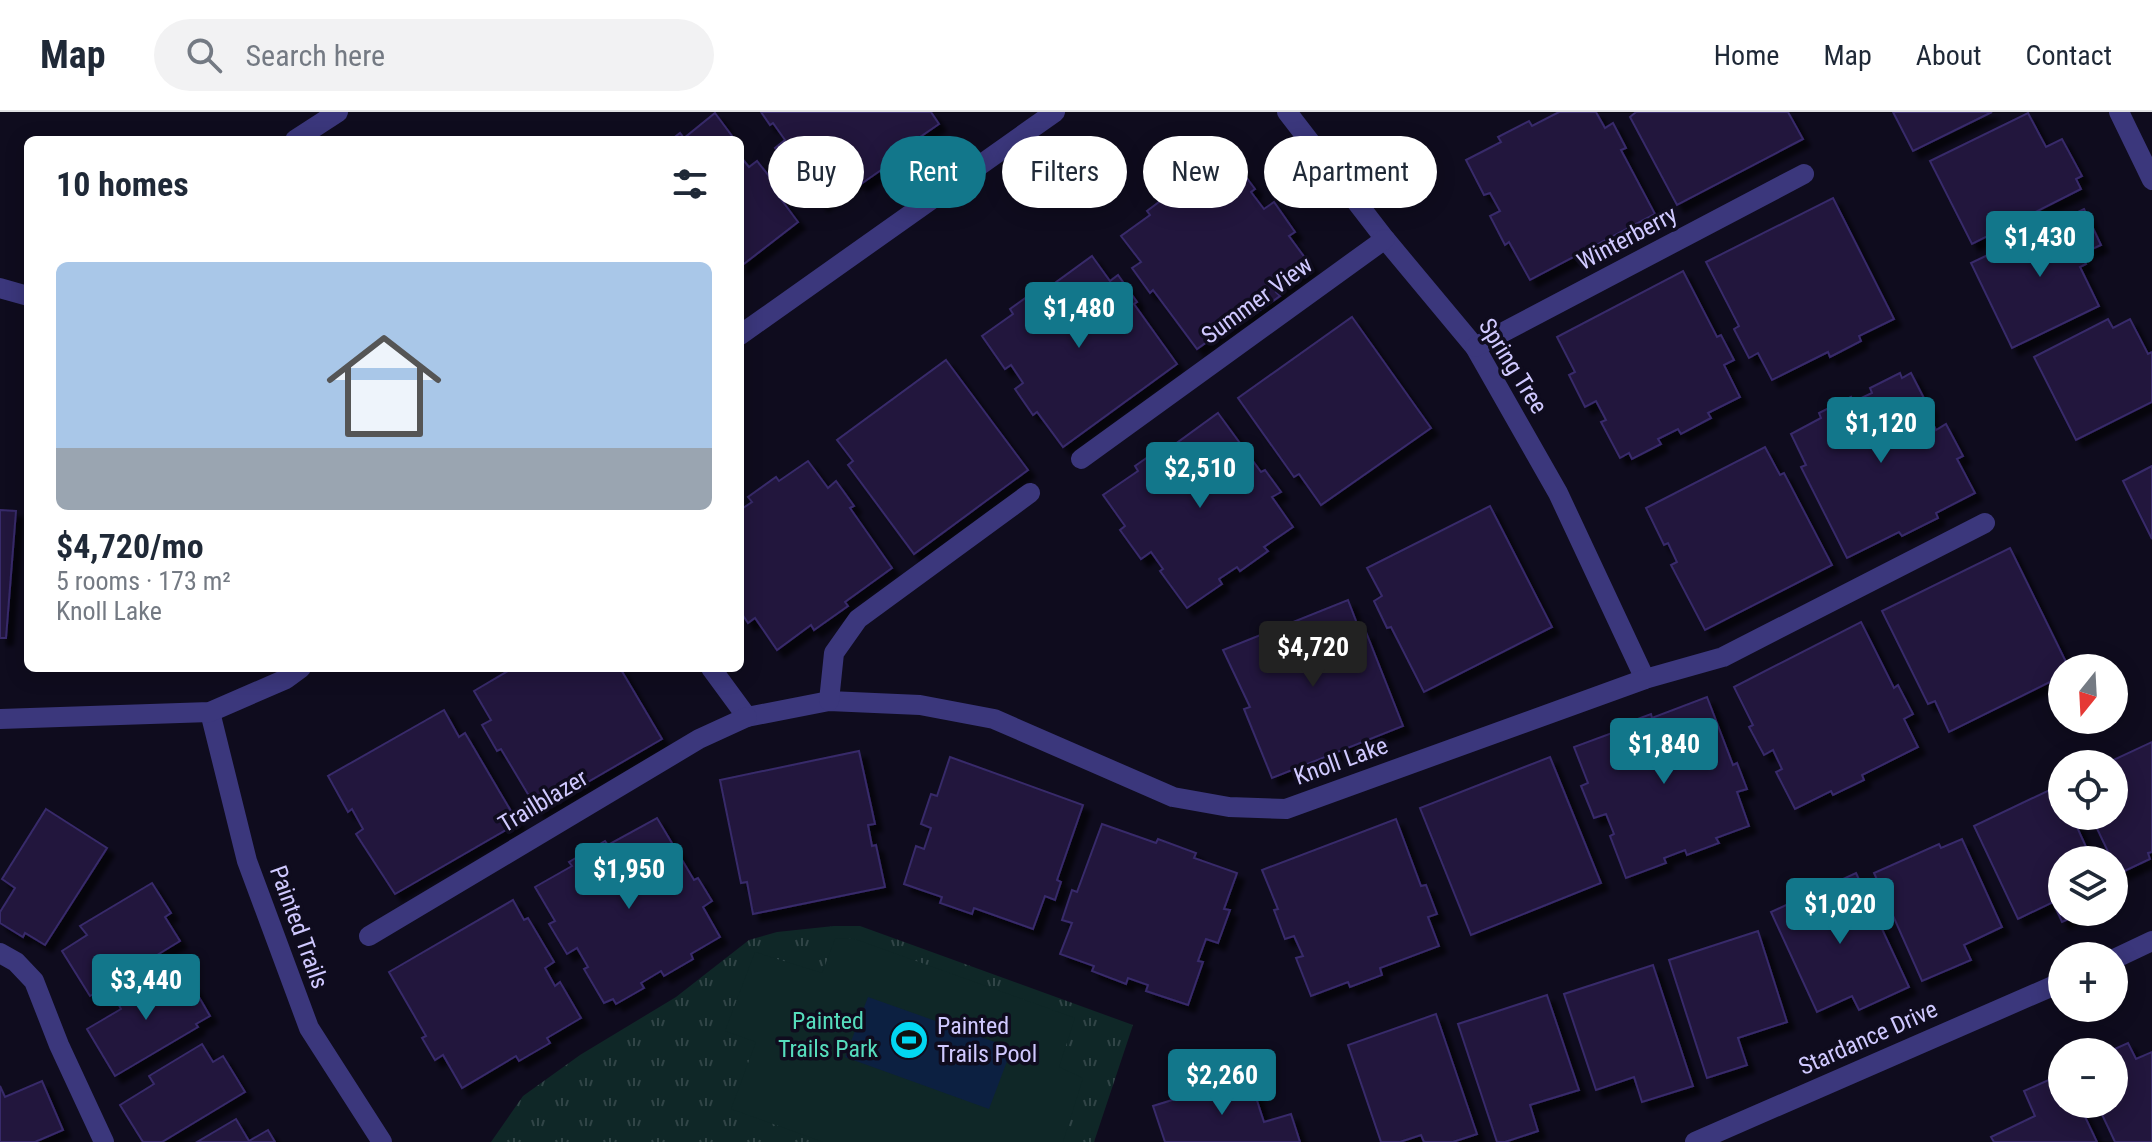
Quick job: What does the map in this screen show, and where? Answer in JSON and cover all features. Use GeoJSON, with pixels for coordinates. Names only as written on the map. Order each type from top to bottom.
{"type":"FeatureCollection","features":[{"type":"Feature","properties":{"kind":"street"},"geometry":{"type":"LineString","coordinates":[[301,136],[338,112]]}},
{"type":"Feature","properties":{"kind":"street"},"geometry":{"type":"LineString","coordinates":[[744,332],[1055,112]]}},
{"type":"Feature","properties":{"kind":"street","name":"Spring Tree"},"geometry":{"type":"LineString","coordinates":[[1287,112],[1385,239],[1475,347],[1558,493],[1645,679]]}},
{"type":"Feature","properties":{"kind":"street"},"geometry":{"type":"LineString","coordinates":[[2119,112],[2152,180]]}},
{"type":"Feature","properties":{"kind":"street","name":"Winterberry"},"geometry":{"type":"LineString","coordinates":[[1475,347],[1804,174]]}},
{"type":"Feature","properties":{"kind":"street","name":"Summer View"},"geometry":{"type":"LineString","coordinates":[[1081,459],[1385,239]]}},
{"type":"Feature","properties":{"kind":"street"},"geometry":{"type":"LineString","coordinates":[[0,288],[24,295]]}},
{"type":"Feature","properties":{"kind":"street"},"geometry":{"type":"LineString","coordinates":[[829,701],[834,653],[858,619],[1030,493]]}},
{"type":"Feature","properties":{"kind":"street","name":"Knoll Lake"},"geometry":{"type":"LineString","coordinates":[[747,717],[829,701],[920,705],[994,719],[1173,797],[1229,807],[1286,809],[1645,679],[1723,657],[1985,523]]}},
{"type":"Feature","properties":{"kind":"street"},"geometry":{"type":"LineString","coordinates":[[0,719],[210,712],[296,672]]}},
{"type":"Feature","properties":{"kind":"street"},"geometry":{"type":"LineString","coordinates":[[714,672],[747,717]]}},
{"type":"Feature","properties":{"kind":"street","name":"Painted Trails"},"geometry":{"type":"LineString","coordinates":[[210,712],[247,861],[309,1028],[382,1142]]}},
{"type":"Feature","properties":{"kind":"street","name":"Trailblazer"},"geometry":{"type":"LineString","coordinates":[[369,936],[699,739],[747,717]]}},
{"type":"Feature","properties":{"kind":"street"},"geometry":{"type":"LineString","coordinates":[[2128,952],[2152,941]]}},
{"type":"Feature","properties":{"kind":"street"},"geometry":{"type":"LineString","coordinates":[[0,953],[16,962],[34,981],[59,1045],[104,1142]]}},
{"type":"Feature","properties":{"kind":"street","name":"Stardance Drive"},"geometry":{"type":"LineString","coordinates":[[1695,1142],[2048,988]]}},
{"type":"Feature","properties":{"kind":"green space","name":"Painted Trails Park"},"geometry":{"type":"Polygon","coordinates":[[[860,926],[1133,1025],[1094,1142],[491,1142],[523,1096],[580,1055],[676,997],[749,940],[777,932],[860,926]]]}},
{"type":"Feature","properties":{"kind":"green space","name":"Painted Trails Pool"},"geometry":{"type":"Polygon","coordinates":[[[852,938],[1075,1018],[1059,1067],[1083,1078],[1063,1142],[823,1142],[731,1109],[756,1042],[725,1031],[755,952],[822,973],[835,939],[852,938]]]}},
{"type":"Feature","properties":{"kind":"water","name":"Painted Trails Pool"},"geometry":{"type":"Polygon","coordinates":[[[868,997],[1012,1048],[989,1109],[845,1057],[868,997]]]}},
{"type":"Feature","properties":{"kind":"building"},"geometry":{"type":"Polygon","coordinates":[[[761,112],[931,112],[939,124],[922,136],[880,136],[880,171],[864,182],[864,136],[782,136],[773,123],[770,125],[761,112]]]}},
{"type":"Feature","properties":{"kind":"building"},"geometry":{"type":"Polygon","coordinates":[[[1559,112],[1596,112],[1605,128],[1613,123],[1626,148],[1621,150],[1655,214],[1530,280],[1509,242],[1505,245],[1490,216],[1500,211],[1490,193],[1484,195],[1466,160],[1501,142],[1498,137],[1529,121],[1532,126],[1559,112]]]}},
{"type":"Feature","properties":{"kind":"building"},"geometry":{"type":"Polygon","coordinates":[[[1636,112],[1788,112],[1803,139],[1677,205],[1630,117],[1636,112]]]}},
{"type":"Feature","properties":{"kind":"building"},"geometry":{"type":"Polygon","coordinates":[[[1893,112],[1992,112],[1913,151],[1893,112]]]}},
{"type":"Feature","properties":{"kind":"building"},"geometry":{"type":"Polygon","coordinates":[[[715,113],[732,136],[686,136],[715,113]]]}},
{"type":"Feature","properties":{"kind":"building"},"geometry":{"type":"Polygon","coordinates":[[[2028,113],[2046,147],[2062,139],[2082,176],[2076,179],[2081,189],[1972,244],[1930,161],[2028,113]]]}},
{"type":"Feature","properties":{"kind":"building"},"geometry":{"type":"Polygon","coordinates":[[[744,161],[749,167],[757,161],[768,175],[768,208],[788,208],[798,222],[744,264],[744,161]]]}},
{"type":"Feature","properties":{"kind":"building"},"geometry":{"type":"Polygon","coordinates":[[[1248,180],[1255,189],[1251,192],[1264,209],[1278,208],[1295,232],[1289,236],[1311,266],[1276,292],[1280,296],[1246,320],[1243,316],[1197,349],[1153,290],[1150,293],[1132,268],[1141,262],[1121,236],[1150,215],[1147,211],[1151,208],[1248,208],[1248,180]]]}},
{"type":"Feature","properties":{"kind":"building"},"geometry":{"type":"Polygon","coordinates":[[[1833,198],[1894,319],[1859,336],[1861,341],[1830,357],[1828,352],[1772,380],[1758,353],[1749,358],[1734,329],[1739,326],[1706,262],[1833,198]]]}},
{"type":"Feature","properties":{"kind":"building"},"geometry":{"type":"Polygon","coordinates":[[[2084,209],[2101,245],[2081,254],[2086,264],[2080,267],[2099,306],[2012,348],[1971,263],[2084,209]]]}},
{"type":"Feature","properties":{"kind":"building"},"geometry":{"type":"Polygon","coordinates":[[[1092,256],[1110,281],[1118,275],[1137,302],[1134,304],[1177,364],[1063,447],[1037,412],[1033,415],[1015,389],[1023,383],[1011,365],[1005,369],[982,336],[1013,314],[1010,309],[1038,289],[1041,293],[1092,256]]]}},
{"type":"Feature","properties":{"kind":"building"},"geometry":{"type":"Polygon","coordinates":[[[1683,271],[1717,337],[1721,335],[1734,360],[1724,365],[1740,397],[1708,413],[1711,418],[1681,434],[1678,429],[1658,439],[1661,444],[1632,459],[1629,453],[1620,458],[1601,422],[1606,420],[1596,401],[1585,407],[1569,375],[1575,372],[1557,337],[1683,271]]]}},
{"type":"Feature","properties":{"kind":"building"},"geometry":{"type":"Polygon","coordinates":[[[1352,317],[1431,428],[1321,505],[1299,474],[1294,477],[1238,398],[1352,317]]]}},
{"type":"Feature","properties":{"kind":"building"},"geometry":{"type":"Polygon","coordinates":[[[2108,319],[2113,328],[2130,319],[2148,354],[2152,352],[2152,402],[2076,440],[2034,357],[2108,319]]]}},
{"type":"Feature","properties":{"kind":"building"},"geometry":{"type":"Polygon","coordinates":[[[946,360],[1028,470],[914,554],[848,465],[853,461],[837,440],[946,360]]]}},
{"type":"Feature","properties":{"kind":"building"},"geometry":{"type":"Polygon","coordinates":[[[1900,373],[1902,378],[1911,373],[1930,410],[1927,412],[1936,430],[1946,424],[1963,456],[1957,459],[1975,493],[1936,513],[1938,518],[1902,536],[1899,532],[1847,558],[1801,467],[1806,465],[1791,434],[1821,418],[1819,413],[1851,397],[1853,402],[1872,393],[1870,388],[1900,373]]]}},
{"type":"Feature","properties":{"kind":"building"},"geometry":{"type":"Polygon","coordinates":[[[1218,413],[1261,472],[1265,470],[1281,492],[1272,497],[1293,527],[1264,547],[1268,551],[1240,571],[1237,567],[1219,579],[1222,584],[1187,608],[1160,571],[1163,569],[1151,552],[1141,559],[1120,530],[1125,526],[1103,495],[1138,471],[1135,466],[1168,443],[1171,447],[1218,413]]]}},
{"type":"Feature","properties":{"kind":"building"},"geometry":{"type":"Polygon","coordinates":[[[1765,447],[1780,475],[1784,473],[1832,565],[1705,630],[1671,565],[1677,562],[1668,543],[1664,545],[1646,508],[1765,447]]]}},
{"type":"Feature","properties":{"kind":"building"},"geometry":{"type":"Polygon","coordinates":[[[808,461],[828,488],[836,481],[854,506],[850,508],[892,568],[845,602],[848,606],[814,630],[811,625],[777,650],[755,618],[748,623],[744,617],[744,507],[752,502],[748,497],[776,477],[779,481],[808,461]]]}},
{"type":"Feature","properties":{"kind":"building"},"geometry":{"type":"Polygon","coordinates":[[[2152,466],[2152,539],[2123,481],[2152,466]]]}},
{"type":"Feature","properties":{"kind":"building"},"geometry":{"type":"Polygon","coordinates":[[[1490,506],[1552,627],[1424,692],[1374,601],[1382,596],[1367,568],[1490,506]]]}},
{"type":"Feature","properties":{"kind":"building"},"geometry":{"type":"Polygon","coordinates":[[[0,510],[16,511],[6,638],[0,638],[0,510]]]}},
{"type":"Feature","properties":{"kind":"building"},"geometry":{"type":"Polygon","coordinates":[[[2010,548],[2062,654],[2048,654],[2048,683],[1949,732],[1935,701],[1928,704],[1882,611],[2010,548]]]}},
{"type":"Feature","properties":{"kind":"building"},"geometry":{"type":"Polygon","coordinates":[[[1348,600],[1361,634],[1366,632],[1403,726],[1272,778],[1244,709],[1250,707],[1223,650],[1348,600]]]}},
{"type":"Feature","properties":{"kind":"building"},"geometry":{"type":"Polygon","coordinates":[[[1861,622],[1894,688],[1898,685],[1913,714],[1904,719],[1918,747],[1862,775],[1864,780],[1833,795],[1831,791],[1795,809],[1776,772],[1782,769],[1773,750],[1764,755],[1749,727],[1753,725],[1734,687],[1861,622]]]}},
{"type":"Feature","properties":{"kind":"building"},"geometry":{"type":"Polygon","coordinates":[[[506,672],[622,672],[662,739],[538,811],[501,749],[497,751],[482,725],[491,720],[474,691],[506,672]]]}},
{"type":"Feature","properties":{"kind":"building"},"geometry":{"type":"Polygon","coordinates":[[[1707,697],[1733,765],[1737,763],[1747,789],[1737,792],[1749,826],[1716,838],[1719,843],[1687,855],[1685,850],[1664,858],[1666,863],[1626,878],[1610,836],[1614,834],[1606,814],[1594,818],[1581,786],[1588,783],[1574,747],[1615,732],[1613,728],[1651,714],[1652,718],[1707,697]]]}},
{"type":"Feature","properties":{"kind":"building"},"geometry":{"type":"Polygon","coordinates":[[[444,710],[459,737],[465,733],[518,823],[395,894],[356,834],[363,829],[352,809],[348,812],[328,776],[444,710]]]}},
{"type":"Feature","properties":{"kind":"building"},"geometry":{"type":"Polygon","coordinates":[[[2152,742],[2152,852],[2148,853],[2150,859],[2128,869],[2128,846],[2105,846],[2098,830],[2128,830],[2128,753],[2152,742]]]}},
{"type":"Feature","properties":{"kind":"building"},"geometry":{"type":"Polygon","coordinates":[[[859,751],[875,824],[868,825],[872,846],[876,845],[885,887],[753,914],[747,882],[741,883],[720,780],[859,751]]]}},
{"type":"Feature","properties":{"kind":"building"},"geometry":{"type":"Polygon","coordinates":[[[950,757],[1083,805],[1057,880],[1061,882],[1055,900],[1045,896],[1033,929],[974,908],[972,914],[940,903],[942,897],[904,884],[916,846],[924,849],[931,828],[921,824],[931,794],[937,796],[950,757]]]}},
{"type":"Feature","properties":{"kind":"building"},"geometry":{"type":"Polygon","coordinates":[[[1550,757],[1601,883],[1471,935],[1420,808],[1550,757]]]}},
{"type":"Feature","properties":{"kind":"building"},"geometry":{"type":"Polygon","coordinates":[[[2048,791],[2048,830],[2078,830],[2086,846],[2048,846],[2048,904],[2018,919],[1974,826],[2048,791]]]}},
{"type":"Feature","properties":{"kind":"building"},"geometry":{"type":"Polygon","coordinates":[[[46,809],[107,848],[45,945],[25,933],[23,937],[0,923],[0,912],[15,888],[2,879],[46,809]]]}},
{"type":"Feature","properties":{"kind":"building"},"geometry":{"type":"Polygon","coordinates":[[[657,818],[694,880],[698,878],[712,901],[703,907],[720,937],[691,954],[693,959],[664,976],[661,971],[641,983],[644,988],[616,1004],[613,999],[604,1003],[584,969],[588,967],[577,948],[567,954],[549,924],[555,921],[535,887],[572,866],[569,862],[605,841],[608,845],[657,818]]]}},
{"type":"Feature","properties":{"kind":"building"},"geometry":{"type":"Polygon","coordinates":[[[1396,819],[1421,886],[1426,885],[1437,914],[1428,917],[1439,946],[1380,968],[1382,975],[1350,987],[1348,982],[1311,996],[1296,958],[1303,956],[1294,936],[1285,939],[1274,910],[1278,909],[1262,870],[1396,819]]]}},
{"type":"Feature","properties":{"kind":"building"},"geometry":{"type":"Polygon","coordinates":[[[1102,824],[1156,843],[1158,839],[1196,853],[1194,858],[1237,873],[1224,909],[1230,910],[1218,943],[1206,939],[1198,961],[1203,962],[1188,1005],[1146,991],[1148,985],[1128,978],[1126,984],[1092,971],[1094,966],[1060,954],[1072,923],[1062,920],[1072,890],[1077,892],[1102,824]]]}},
{"type":"Feature","properties":{"kind":"building"},"geometry":{"type":"Polygon","coordinates":[[[1962,839],[2002,927],[1964,945],[1971,960],[1922,981],[1874,873],[1939,844],[1941,848],[1962,839]]]}},
{"type":"Feature","properties":{"kind":"building"},"geometry":{"type":"Polygon","coordinates":[[[1856,873],[1909,987],[1859,1010],[1852,996],[1817,1012],[1771,912],[1856,873]]]}},
{"type":"Feature","properties":{"kind":"building"},"geometry":{"type":"Polygon","coordinates":[[[152,883],[171,913],[165,917],[180,941],[90,996],[62,951],[87,935],[80,926],[152,883]]]}},
{"type":"Feature","properties":{"kind":"building"},"geometry":{"type":"Polygon","coordinates":[[[513,900],[524,920],[528,918],[554,962],[545,968],[555,986],[560,982],[581,1018],[547,1038],[550,1043],[519,1061],[516,1056],[462,1088],[443,1055],[435,1060],[422,1038],[426,1036],[389,972],[513,900]]]}},
{"type":"Feature","properties":{"kind":"building"},"geometry":{"type":"Polygon","coordinates":[[[1758,931],[1787,1022],[1738,1038],[1747,1065],[1707,1078],[1669,960],[1758,931]]]}},
{"type":"Feature","properties":{"kind":"building"},"geometry":{"type":"Polygon","coordinates":[[[1653,965],[1693,1086],[1642,1102],[1634,1077],[1596,1090],[1564,994],[1653,965]]]}},
{"type":"Feature","properties":{"kind":"building"},"geometry":{"type":"Polygon","coordinates":[[[159,970],[174,995],[192,985],[210,1016],[196,1024],[198,1027],[115,1076],[87,1029],[121,1009],[114,996],[159,970]]]}},
{"type":"Feature","properties":{"kind":"building"},"geometry":{"type":"Polygon","coordinates":[[[1547,995],[1579,1090],[1530,1105],[1538,1131],[1497,1142],[1458,1024],[1547,995]]]}},
{"type":"Feature","properties":{"kind":"building"},"geometry":{"type":"Polygon","coordinates":[[[1436,1014],[1477,1134],[1453,1142],[1424,1142],[1421,1135],[1400,1142],[1381,1142],[1348,1045],[1436,1014]]]}},
{"type":"Feature","properties":{"kind":"building"},"geometry":{"type":"Polygon","coordinates":[[[2128,1043],[2136,1059],[2152,1052],[2152,1142],[2115,1142],[2104,1118],[2128,1118],[2128,1043]]]}},
{"type":"Feature","properties":{"kind":"building"},"geometry":{"type":"Polygon","coordinates":[[[202,1044],[213,1062],[223,1056],[245,1092],[162,1142],[143,1142],[120,1105],[154,1084],[149,1076],[202,1044]]]}},
{"type":"Feature","properties":{"kind":"building"},"geometry":{"type":"Polygon","coordinates":[[[1249,1076],[1264,1122],[1291,1114],[1300,1142],[1165,1142],[1153,1106],[1249,1076]]]}},
{"type":"Feature","properties":{"kind":"building"},"geometry":{"type":"Polygon","coordinates":[[[2048,1080],[2048,1118],[2086,1118],[2097,1142],[1994,1142],[1991,1137],[2035,1116],[2024,1091],[2048,1080]]]}},
{"type":"Feature","properties":{"kind":"building"},"geometry":{"type":"Polygon","coordinates":[[[42,1081],[63,1130],[35,1142],[0,1142],[0,1086],[5,1097],[42,1081]]]}},
{"type":"Feature","properties":{"kind":"building"},"geometry":{"type":"Polygon","coordinates":[[[236,1119],[249,1141],[268,1130],[275,1142],[197,1142],[236,1119]]]}},
{"type":"Feature","properties":{"kind":"place","name":"Painted Trails Pool"},"geometry":{"type":"Point","coordinates":[909,1040]}}]}
